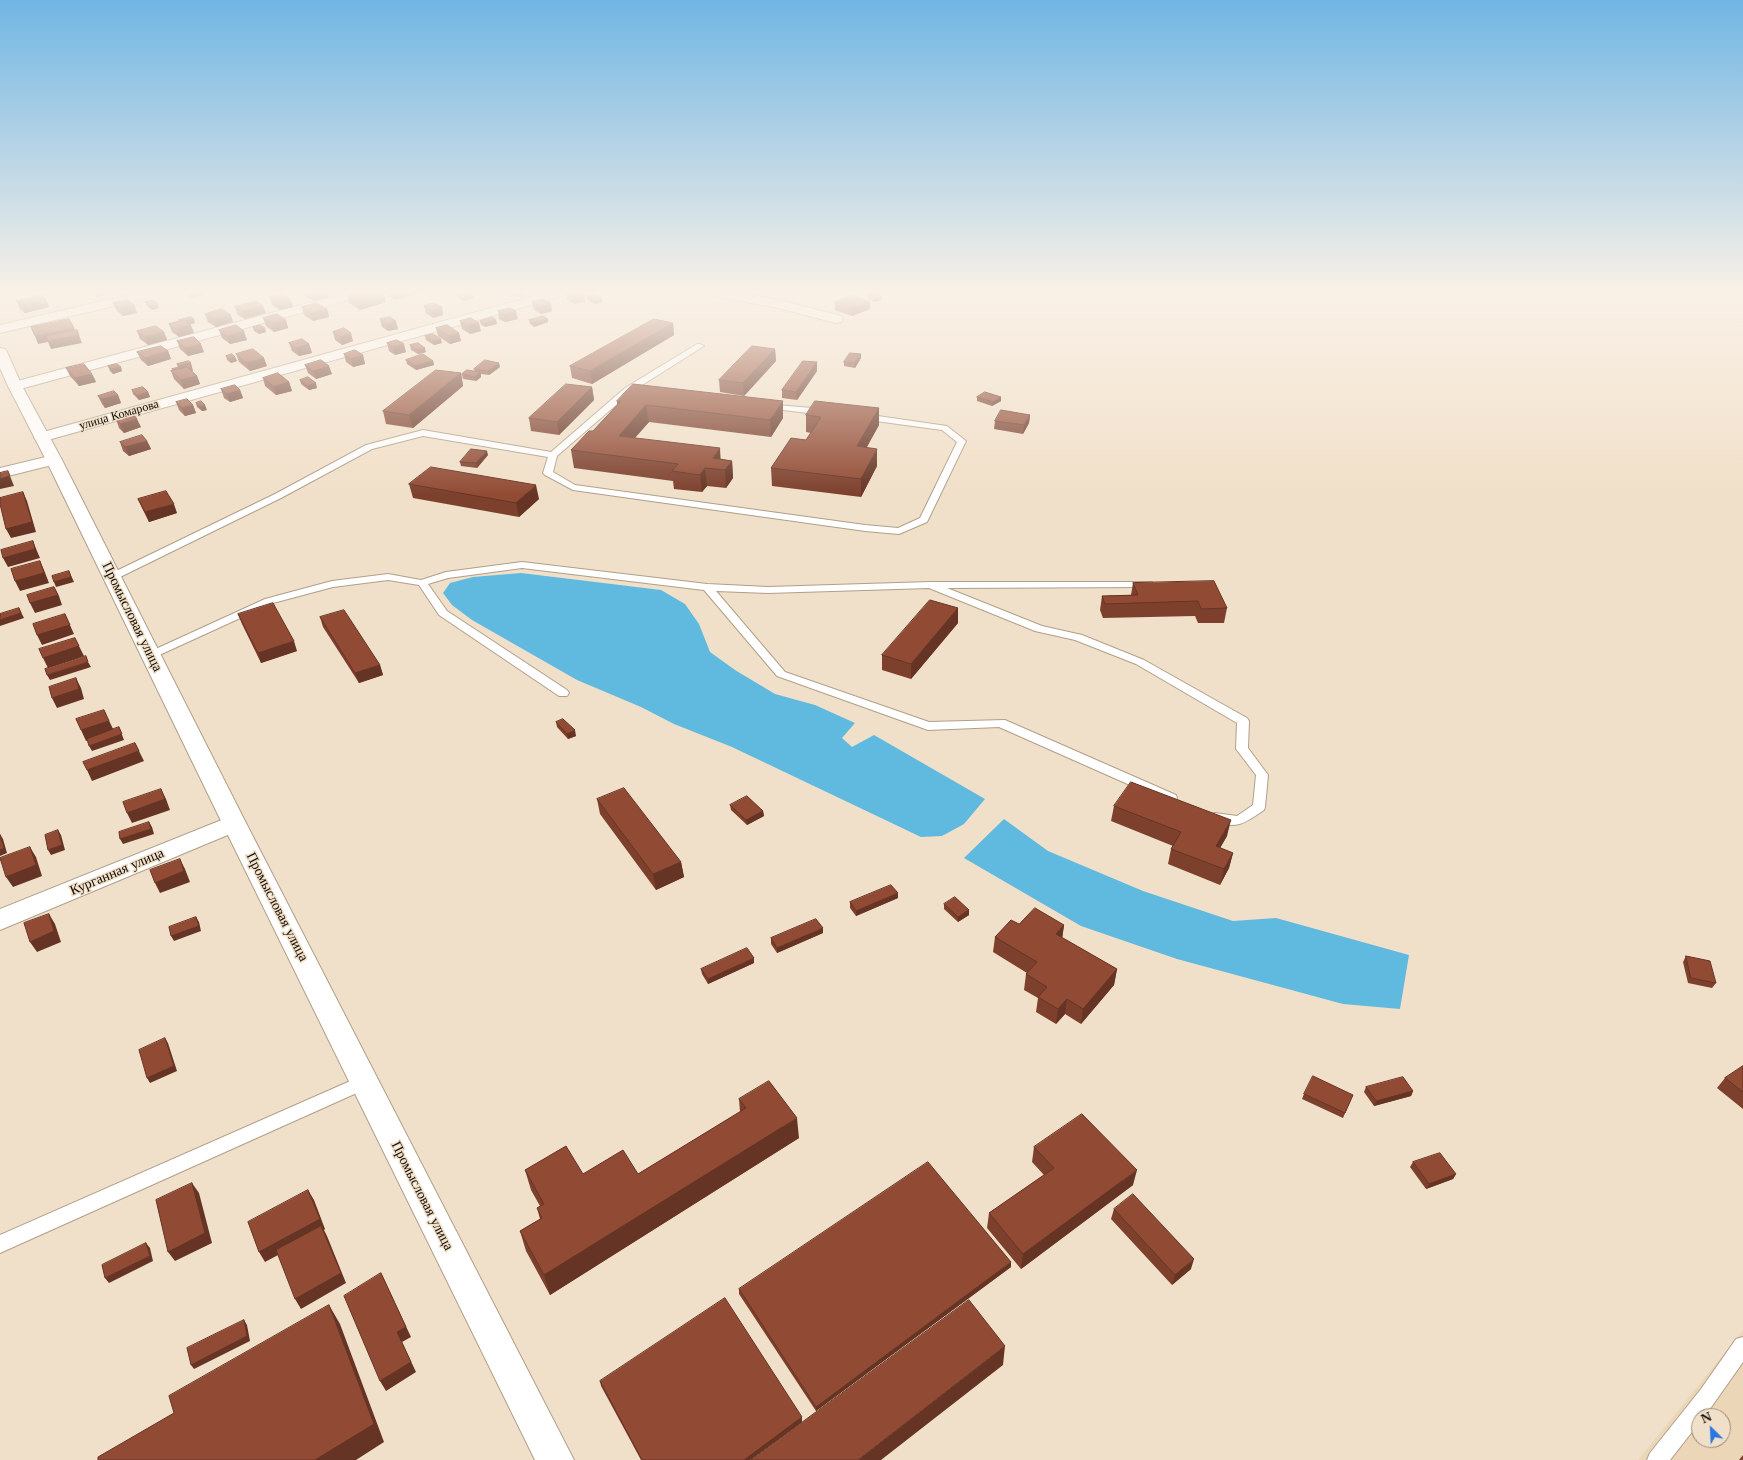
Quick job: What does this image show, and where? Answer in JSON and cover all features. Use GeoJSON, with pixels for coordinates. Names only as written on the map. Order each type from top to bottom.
{"type":"FeatureCollection","features":[{"type":"Feature","properties":{"kind":"street","name":"Промысловая улица"},"geometry":{"type":"LineString","coordinates":[[3,359],[15,386],[54,460],[364,1082],[556,1460]]}},
{"type":"Feature","properties":{"kind":"street"},"geometry":{"type":"LineString","coordinates":[[15,386],[113,359]]}},
{"type":"Feature","properties":{"kind":"street","name":"улица Комарова"},"geometry":{"type":"LineString","coordinates":[[42,437],[319,359]]}},
{"type":"Feature","properties":{"kind":"street"},"geometry":{"type":"LineString","coordinates":[[0,473],[54,460]]}},
{"type":"Feature","properties":{"kind":"street","name":"Курганная улица"},"geometry":{"type":"LineString","coordinates":[[0,920],[234,823]]}},
{"type":"Feature","properties":{"kind":"lane"},"geometry":{"type":"LineString","coordinates":[[679,359],[628,390],[553,455],[548,472],[573,486],[872,529],[899,531],[924,520],[962,441],[944,428],[852,416]]}},
{"type":"Feature","properties":{"kind":"lane"},"geometry":{"type":"LineString","coordinates":[[628,390],[644,392]]}},
{"type":"Feature","properties":{"kind":"lane"},"geometry":{"type":"LineString","coordinates":[[760,405],[830,413]]}},
{"type":"Feature","properties":{"kind":"lane"},"geometry":{"type":"LineString","coordinates":[[112,577],[278,496],[369,447],[423,433],[553,455]]}},
{"type":"Feature","properties":{"kind":"lane"},"geometry":{"type":"LineString","coordinates":[[151,656],[276,599],[332,584],[388,577],[422,583],[446,575],[522,565],[707,587],[768,590],[930,585],[1156,584]]}},
{"type":"Feature","properties":{"kind":"lane"},"geometry":{"type":"LineString","coordinates":[[422,583],[443,613],[563,693]]}},
{"type":"Feature","properties":{"kind":"lane"},"geometry":{"type":"LineString","coordinates":[[930,585],[1039,629],[1078,637],[1140,662],[1243,721],[1242,749],[1262,775],[1259,807],[1239,821],[1217,818],[1203,812]]}},
{"type":"Feature","properties":{"kind":"lane"},"geometry":{"type":"LineString","coordinates":[[707,587],[781,674],[928,726],[1001,723],[1181,802]]}},
{"type":"Feature","properties":{"kind":"lane"},"geometry":{"type":"LineString","coordinates":[[0,1244],[364,1082]]}},
{"type":"Feature","properties":{"kind":"lane"},"geometry":{"type":"LineString","coordinates":[[1657,1460],[1708,1396],[1743,1346]]}},
{"type":"Feature","properties":{"kind":"shaded area"},"geometry":{"type":"Polygon","coordinates":[[[1743,1330],[1743,1460],[1638,1460],[1743,1330]]]}},
{"type":"Feature","properties":{"kind":"water"},"geometry":{"type":"Polygon","coordinates":[[[521,573],[661,590],[685,604],[699,624],[710,652],[735,670],[775,694],[815,705],[855,723],[842,738],[852,747],[874,735],[985,799],[964,824],[942,836],[921,837],[732,747],[674,724],[641,707],[577,680],[472,620],[452,605],[443,593],[450,583],[473,577],[521,573]]]}},
{"type":"Feature","properties":{"kind":"water"},"geometry":{"type":"Polygon","coordinates":[[[1004,819],[1048,851],[1143,891],[1233,921],[1276,918],[1409,955],[1400,1009],[1343,1004],[1177,959],[1081,926],[964,858],[1004,819]]]}},
{"type":"Feature","properties":{"kind":"building"},"geometry":{"type":"Polygon","coordinates":[[[242,359],[260,359],[247,363],[242,359]]]}},
{"type":"Feature","properties":{"kind":"building"},"geometry":{"type":"Polygon","coordinates":[[[430,359],[433,361],[415,366],[406,360],[430,359]]]}},
{"type":"Feature","properties":{"kind":"building"},"geometry":{"type":"Polygon","coordinates":[[[582,359],[611,359],[590,371],[570,366],[582,359]]]}},
{"type":"Feature","properties":{"kind":"building"},"geometry":{"type":"Polygon","coordinates":[[[739,359],[765,359],[743,383],[719,380],[739,359]]]}},
{"type":"Feature","properties":{"kind":"building"},"geometry":{"type":"Polygon","coordinates":[[[846,359],[857,359],[854,363],[844,362],[846,359]]]}},
{"type":"Feature","properties":{"kind":"building"},"geometry":{"type":"Polygon","coordinates":[[[321,360],[329,366],[313,371],[305,365],[321,360]]]}},
{"type":"Feature","properties":{"kind":"building"},"geometry":{"type":"Polygon","coordinates":[[[485,360],[499,363],[488,371],[474,369],[485,360]]]}},
{"type":"Feature","properties":{"kind":"building"},"geometry":{"type":"Polygon","coordinates":[[[189,361],[191,363],[179,366],[177,364],[189,361]]]}},
{"type":"Feature","properties":{"kind":"building"},"geometry":{"type":"Polygon","coordinates":[[[803,361],[817,362],[796,392],[782,390],[803,361]]]}},
{"type":"Feature","properties":{"kind":"building"},"geometry":{"type":"Polygon","coordinates":[[[84,364],[92,374],[75,378],[66,368],[84,364]]]}},
{"type":"Feature","properties":{"kind":"building"},"geometry":{"type":"Polygon","coordinates":[[[117,364],[121,367],[111,369],[108,366],[117,364]]]}},
{"type":"Feature","properties":{"kind":"building"},"geometry":{"type":"Polygon","coordinates":[[[189,365],[192,367],[172,369],[189,365]]]}},
{"type":"Feature","properties":{"kind":"building"},"geometry":{"type":"Polygon","coordinates":[[[187,367],[197,376],[181,380],[171,371],[187,367]]]}},
{"type":"Feature","properties":{"kind":"building"},"geometry":{"type":"Polygon","coordinates":[[[436,370],[461,373],[409,415],[383,411],[436,370]]]}},
{"type":"Feature","properties":{"kind":"building"},"geometry":{"type":"Polygon","coordinates":[[[467,370],[480,372],[475,377],[462,374],[467,370]]]}},
{"type":"Feature","properties":{"kind":"building"},"geometry":{"type":"Polygon","coordinates":[[[278,373],[289,382],[274,387],[263,378],[278,373]]]}},
{"type":"Feature","properties":{"kind":"building"},"geometry":{"type":"Polygon","coordinates":[[[308,377],[316,383],[307,386],[300,380],[308,377]]]}},
{"type":"Feature","properties":{"kind":"building"},"geometry":{"type":"Polygon","coordinates":[[[566,384],[592,387],[557,422],[529,418],[566,384]]]}},
{"type":"Feature","properties":{"kind":"building"},"geometry":{"type":"Polygon","coordinates":[[[633,384],[783,401],[770,420],[646,405],[619,436],[720,448],[713,458],[732,461],[725,470],[705,468],[700,475],[672,471],[678,464],[571,450],[589,431],[593,431],[620,402],[617,401],[633,384]]]}},
{"type":"Feature","properties":{"kind":"building"},"geometry":{"type":"Polygon","coordinates":[[[235,385],[240,390],[227,394],[221,389],[235,385]]]}},
{"type":"Feature","properties":{"kind":"building"},"geometry":{"type":"Polygon","coordinates":[[[143,387],[148,392],[137,396],[132,390],[143,387]]]}},
{"type":"Feature","properties":{"kind":"building"},"geometry":{"type":"Polygon","coordinates":[[[114,391],[118,395],[102,399],[98,396],[114,391]]]}},
{"type":"Feature","properties":{"kind":"building"},"geometry":{"type":"Polygon","coordinates":[[[985,392],[1001,397],[993,402],[977,397],[985,392]]]}},
{"type":"Feature","properties":{"kind":"building"},"geometry":{"type":"Polygon","coordinates":[[[187,399],[193,405],[182,408],[176,402],[187,399]]]}},
{"type":"Feature","properties":{"kind":"building"},"geometry":{"type":"Polygon","coordinates":[[[201,401],[205,405],[200,407],[196,403],[201,401]]]}},
{"type":"Feature","properties":{"kind":"building"},"geometry":{"type":"Polygon","coordinates":[[[815,401],[879,408],[857,446],[877,449],[861,479],[771,468],[791,438],[806,440],[821,417],[806,415],[815,401]]]}},
{"type":"Feature","properties":{"kind":"building"},"geometry":{"type":"Polygon","coordinates":[[[1001,410],[1030,415],[1024,425],[995,421],[1001,410]]]}},
{"type":"Feature","properties":{"kind":"building"},"geometry":{"type":"Polygon","coordinates":[[[133,414],[137,419],[120,424],[116,419],[133,414]]]}},
{"type":"Feature","properties":{"kind":"building"},"geometry":{"type":"Polygon","coordinates":[[[142,435],[147,441],[125,447],[120,442],[142,435]]]}},
{"type":"Feature","properties":{"kind":"building"},"geometry":{"type":"Polygon","coordinates":[[[471,449],[487,451],[476,463],[460,462],[471,449]]]}},
{"type":"Feature","properties":{"kind":"building"},"geometry":{"type":"Polygon","coordinates":[[[431,467],[536,485],[516,503],[409,484],[431,467]]]}},
{"type":"Feature","properties":{"kind":"building"},"geometry":{"type":"Polygon","coordinates":[[[8,471],[10,476],[0,479],[0,473],[8,471]]]}},
{"type":"Feature","properties":{"kind":"building"},"geometry":{"type":"Polygon","coordinates":[[[166,491],[174,504],[145,512],[138,499],[166,491]]]}},
{"type":"Feature","properties":{"kind":"building"},"geometry":{"type":"Polygon","coordinates":[[[23,492],[32,522],[6,529],[0,498],[23,492]]]}},
{"type":"Feature","properties":{"kind":"building"},"geometry":{"type":"Polygon","coordinates":[[[33,541],[35,549],[3,558],[1,550],[33,541]]]}},
{"type":"Feature","properties":{"kind":"building"},"geometry":{"type":"Polygon","coordinates":[[[40,561],[44,573],[15,581],[11,569],[40,561]]]}},
{"type":"Feature","properties":{"kind":"building"},"geometry":{"type":"Polygon","coordinates":[[[69,571],[71,577],[54,582],[52,576],[69,571]]]}},
{"type":"Feature","properties":{"kind":"building"},"geometry":{"type":"Polygon","coordinates":[[[1214,581],[1227,608],[1201,609],[1198,601],[1105,604],[1102,596],[1138,595],[1133,583],[1214,581]]]}},
{"type":"Feature","properties":{"kind":"building"},"geometry":{"type":"Polygon","coordinates":[[[54,587],[58,595],[30,603],[27,595],[54,587]]]}},
{"type":"Feature","properties":{"kind":"building"},"geometry":{"type":"Polygon","coordinates":[[[930,600],[958,608],[911,664],[882,655],[930,600]]]}},
{"type":"Feature","properties":{"kind":"building"},"geometry":{"type":"Polygon","coordinates":[[[273,603],[294,641],[258,653],[238,614],[273,603]]]}},
{"type":"Feature","properties":{"kind":"building"},"geometry":{"type":"Polygon","coordinates":[[[19,608],[21,613],[0,620],[0,614],[19,608]]]}},
{"type":"Feature","properties":{"kind":"building"},"geometry":{"type":"Polygon","coordinates":[[[344,610],[380,665],[355,673],[320,617],[344,610]]]}},
{"type":"Feature","properties":{"kind":"building"},"geometry":{"type":"Polygon","coordinates":[[[65,614],[70,625],[37,635],[33,624],[65,614]]]}},
{"type":"Feature","properties":{"kind":"building"},"geometry":{"type":"Polygon","coordinates":[[[75,638],[79,646],[43,658],[39,649],[75,638]]]}},
{"type":"Feature","properties":{"kind":"building"},"geometry":{"type":"Polygon","coordinates":[[[86,656],[88,662],[47,675],[45,669],[86,656]]]}},
{"type":"Feature","properties":{"kind":"building"},"geometry":{"type":"Polygon","coordinates":[[[76,678],[79,689],[52,698],[49,687],[76,678]]]}},
{"type":"Feature","properties":{"kind":"building"},"geometry":{"type":"Polygon","coordinates":[[[104,710],[109,721],[81,730],[76,719],[104,710]]]}},
{"type":"Feature","properties":{"kind":"building"},"geometry":{"type":"Polygon","coordinates":[[[563,719],[575,730],[567,734],[556,722],[563,719]]]}},
{"type":"Feature","properties":{"kind":"building"},"geometry":{"type":"Polygon","coordinates":[[[119,727],[122,734],[89,746],[87,739],[119,727]]]}},
{"type":"Feature","properties":{"kind":"building"},"geometry":{"type":"Polygon","coordinates":[[[135,743],[139,751],[87,770],[83,762],[135,743]]]}},
{"type":"Feature","properties":{"kind":"building"},"geometry":{"type":"Polygon","coordinates":[[[1131,782],[1231,820],[1216,846],[1233,853],[1224,869],[1171,849],[1181,832],[1114,806],[1131,782]]]}},
{"type":"Feature","properties":{"kind":"building"},"geometry":{"type":"Polygon","coordinates":[[[624,788],[681,862],[653,874],[597,799],[624,788]]]}},
{"type":"Feature","properties":{"kind":"building"},"geometry":{"type":"Polygon","coordinates":[[[161,789],[165,799],[127,813],[123,802],[161,789]]]}},
{"type":"Feature","properties":{"kind":"building"},"geometry":{"type":"Polygon","coordinates":[[[747,796],[763,811],[746,820],[730,805],[747,796]]]}},
{"type":"Feature","properties":{"kind":"building"},"geometry":{"type":"Polygon","coordinates":[[[149,822],[151,829],[120,839],[119,832],[149,822]]]}},
{"type":"Feature","properties":{"kind":"building"},"geometry":{"type":"Polygon","coordinates":[[[58,830],[62,845],[48,850],[45,835],[58,830]]]}},
{"type":"Feature","properties":{"kind":"building"},"geometry":{"type":"Polygon","coordinates":[[[0,835],[4,848],[0,850],[0,835]]]}},
{"type":"Feature","properties":{"kind":"building"},"geometry":{"type":"Polygon","coordinates":[[[30,847],[36,865],[6,877],[0,858],[30,847]]]}},
{"type":"Feature","properties":{"kind":"building"},"geometry":{"type":"Polygon","coordinates":[[[180,859],[184,871],[155,883],[150,870],[180,859]]]}},
{"type":"Feature","properties":{"kind":"building"},"geometry":{"type":"Polygon","coordinates":[[[891,885],[898,893],[856,911],[850,902],[891,885]]]}},
{"type":"Feature","properties":{"kind":"building"},"geometry":{"type":"Polygon","coordinates":[[[955,897],[969,910],[958,917],[944,904],[955,897]]]}},
{"type":"Feature","properties":{"kind":"building"},"geometry":{"type":"Polygon","coordinates":[[[1035,908],[1064,925],[1056,934],[1117,969],[1083,1009],[1067,999],[1058,1009],[1038,997],[1047,987],[1026,974],[1037,962],[995,937],[1011,920],[1019,924],[1035,908]]]}},
{"type":"Feature","properties":{"kind":"building"},"geometry":{"type":"Polygon","coordinates":[[[49,914],[54,931],[30,942],[24,923],[49,914]]]}},
{"type":"Feature","properties":{"kind":"building"},"geometry":{"type":"Polygon","coordinates":[[[196,917],[199,926],[171,936],[169,927],[196,917]]]}},
{"type":"Feature","properties":{"kind":"building"},"geometry":{"type":"Polygon","coordinates":[[[816,919],[823,928],[777,948],[771,938],[816,919]]]}},
{"type":"Feature","properties":{"kind":"building"},"geometry":{"type":"Polygon","coordinates":[[[747,948],[754,958],[708,979],[701,969],[747,948]]]}},
{"type":"Feature","properties":{"kind":"building"},"geometry":{"type":"Polygon","coordinates":[[[1686,956],[1710,961],[1716,983],[1691,978],[1686,956]]]}},
{"type":"Feature","properties":{"kind":"building"},"geometry":{"type":"Polygon","coordinates":[[[165,1038],[174,1066],[147,1078],[139,1050],[165,1038]]]}},
{"type":"Feature","properties":{"kind":"building"},"geometry":{"type":"Polygon","coordinates":[[[1743,1066],[1743,1092],[1725,1078],[1743,1066]]]}},
{"type":"Feature","properties":{"kind":"building"},"geometry":{"type":"Polygon","coordinates":[[[1313,1076],[1353,1095],[1345,1113],[1304,1094],[1313,1076]]]}},
{"type":"Feature","properties":{"kind":"building"},"geometry":{"type":"Polygon","coordinates":[[[1403,1077],[1413,1091],[1376,1101],[1366,1087],[1403,1077]]]}},
{"type":"Feature","properties":{"kind":"building"},"geometry":{"type":"Polygon","coordinates":[[[769,1081],[797,1118],[544,1275],[520,1231],[542,1218],[537,1208],[544,1204],[525,1170],[566,1146],[583,1174],[623,1150],[638,1174],[746,1108],[739,1099],[769,1081]]]}},
{"type":"Feature","properties":{"kind":"building"},"geometry":{"type":"Polygon","coordinates":[[[1082,1114],[1137,1170],[1023,1254],[989,1213],[1054,1168],[1034,1147],[1082,1114]]]}},
{"type":"Feature","properties":{"kind":"building"},"geometry":{"type":"Polygon","coordinates":[[[1440,1153],[1456,1174],[1429,1184],[1413,1162],[1440,1153]]]}},
{"type":"Feature","properties":{"kind":"building"},"geometry":{"type":"Polygon","coordinates":[[[928,1162],[1011,1262],[816,1407],[739,1289],[928,1162]]]}},
{"type":"Feature","properties":{"kind":"building"},"geometry":{"type":"Polygon","coordinates":[[[192,1183],[205,1233],[168,1252],[156,1200],[192,1183]]]}},
{"type":"Feature","properties":{"kind":"building"},"geometry":{"type":"Polygon","coordinates":[[[308,1190],[320,1219],[259,1252],[248,1222],[308,1190]]]}},
{"type":"Feature","properties":{"kind":"building"},"geometry":{"type":"Polygon","coordinates":[[[1133,1194],[1194,1259],[1175,1275],[1114,1209],[1133,1194]]]}},
{"type":"Feature","properties":{"kind":"building"},"geometry":{"type":"Polygon","coordinates":[[[321,1226],[341,1273],[295,1299],[276,1250],[321,1226]]]}},
{"type":"Feature","properties":{"kind":"building"},"geometry":{"type":"Polygon","coordinates":[[[146,1243],[150,1256],[105,1278],[102,1265],[146,1243]]]}},
{"type":"Feature","properties":{"kind":"building"},"geometry":{"type":"Polygon","coordinates":[[[381,1273],[406,1327],[397,1332],[411,1362],[380,1381],[344,1296],[381,1273]]]}},
{"type":"Feature","properties":{"kind":"building"},"geometry":{"type":"Polygon","coordinates":[[[725,1298],[802,1417],[744,1460],[642,1460],[600,1381],[725,1298]]]}},
{"type":"Feature","properties":{"kind":"building"},"geometry":{"type":"Polygon","coordinates":[[[969,1300],[1005,1346],[858,1460],[751,1460],[969,1300]]]}},
{"type":"Feature","properties":{"kind":"building"},"geometry":{"type":"Polygon","coordinates":[[[329,1305],[374,1424],[315,1460],[98,1460],[98,1457],[174,1413],[169,1396],[329,1305]]]}},
{"type":"Feature","properties":{"kind":"building"},"geometry":{"type":"Polygon","coordinates":[[[244,1320],[247,1336],[191,1365],[187,1348],[244,1320]]]}}]}
